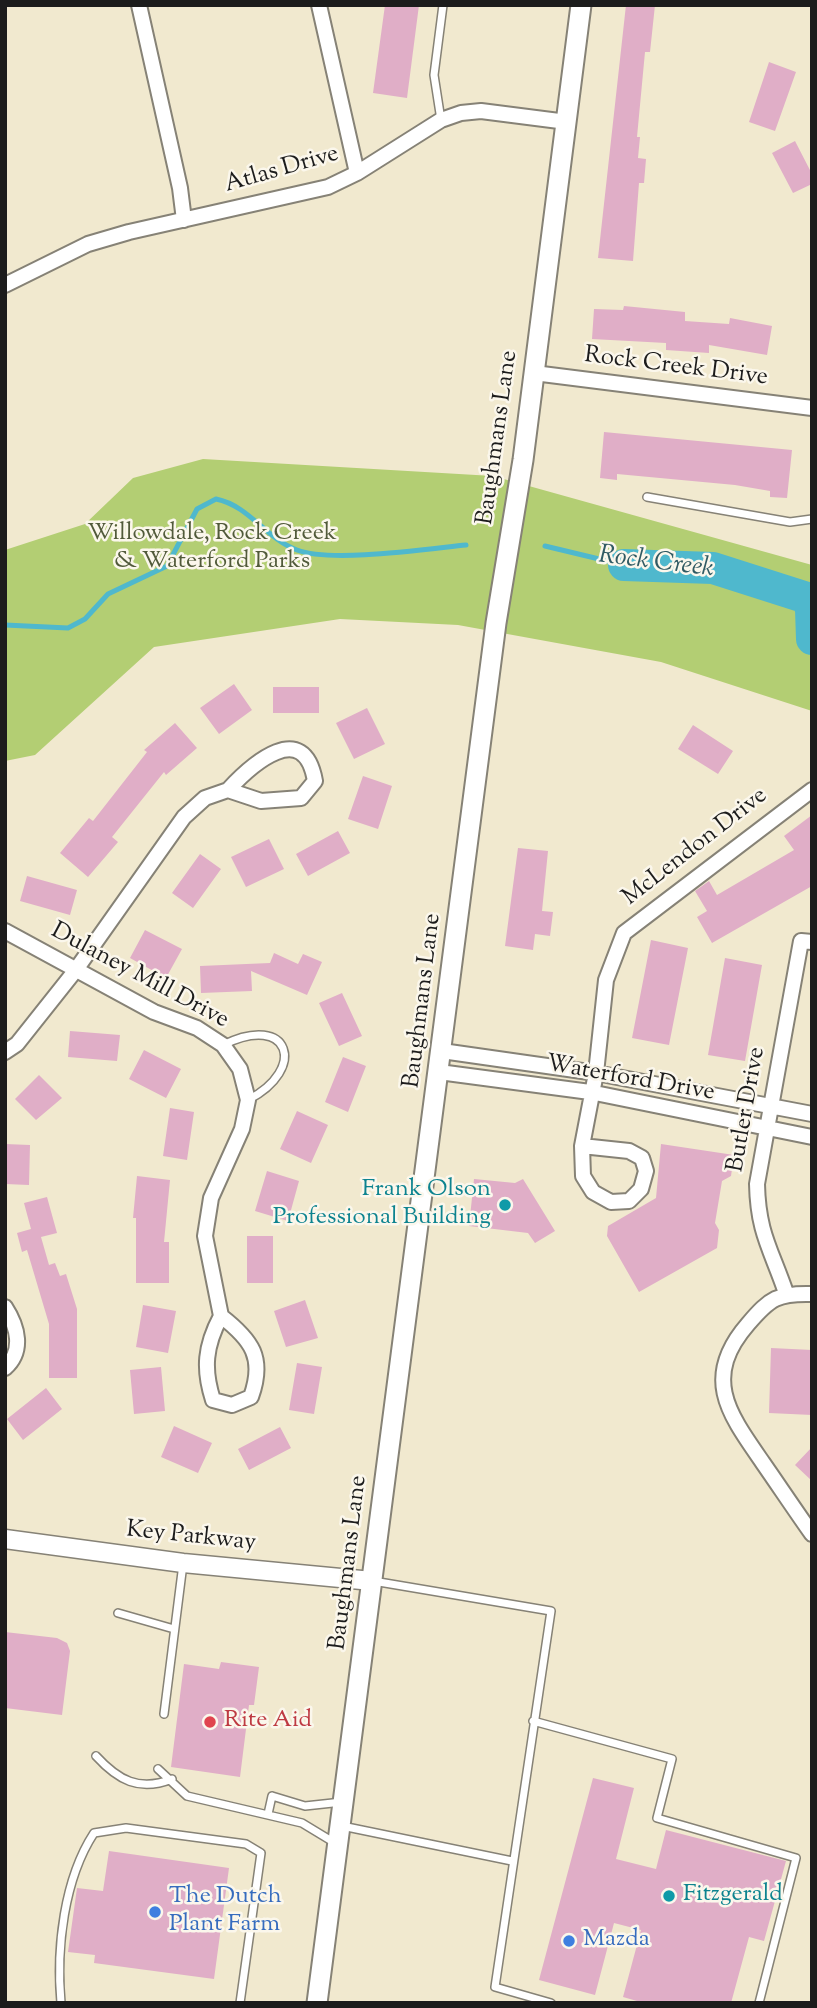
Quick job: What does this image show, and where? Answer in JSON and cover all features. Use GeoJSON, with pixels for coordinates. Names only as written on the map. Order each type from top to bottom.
{"type":"FeatureCollection","features":[{"type":"Feature","properties":{"kind":"main road","name":"Baughmans Lane"},"geometry":{"type":"LineString","coordinates":[[317,2003],[496,623],[534,373],[581,5]]}},
{"type":"Feature","properties":{"kind":"street"},"geometry":{"type":"LineString","coordinates":[[139,5],[180,188],[184,220]]}},
{"type":"Feature","properties":{"kind":"street"},"geometry":{"type":"LineString","coordinates":[[319,5],[357,173]]}},
{"type":"Feature","properties":{"kind":"street","name":"Atlas Drive"},"geometry":{"type":"LineString","coordinates":[[5,285],[88,244],[328,187],[357,173],[441,120],[481,111],[567,122]]}},
{"type":"Feature","properties":{"kind":"street","name":"Rock Creek Drive"},"geometry":{"type":"LineString","coordinates":[[534,373],[812,408]]}},
{"type":"Feature","properties":{"kind":"street"},"geometry":{"type":"LineString","coordinates":[[5,1052],[17,1044],[75,971],[184,817],[205,798],[228,790],[250,765],[279,750],[300,751],[312,761],[315,780],[301,798],[261,802],[228,790]]}},
{"type":"Feature","properties":{"kind":"street","name":"McLendon Drive"},"geometry":{"type":"LineString","coordinates":[[582,1146],[590,1093],[596,1073],[606,980],[624,933],[812,790]]}},
{"type":"Feature","properties":{"kind":"street","name":"Dulaney Mill Drive"},"geometry":{"type":"LineString","coordinates":[[5,931],[154,1012],[197,1028],[223,1045],[240,1069],[248,1100],[242,1129],[211,1198],[205,1236],[220,1316]]}},
{"type":"Feature","properties":{"kind":"street","name":"Butler Drive"},"geometry":{"type":"LineString","coordinates":[[786,1293],[766,1247],[758,1214],[757,1184],[801,941],[812,942]]}},
{"type":"Feature","properties":{"kind":"street","name":"Waterford Drive"},"geometry":{"type":"LineString","coordinates":[[442,1051],[596,1073],[812,1114]]}},
{"type":"Feature","properties":{"kind":"street","name":"Waterford Drive"},"geometry":{"type":"LineString","coordinates":[[439,1072],[590,1093],[812,1137]]}},
{"type":"Feature","properties":{"kind":"street"},"geometry":{"type":"LineString","coordinates":[[582,1146],[629,1151],[642,1158],[646,1171],[641,1189],[629,1201],[611,1202],[593,1192],[583,1176],[582,1146]]}},
{"type":"Feature","properties":{"kind":"street"},"geometry":{"type":"LineString","coordinates":[[812,1294],[786,1293],[761,1309],[739,1334],[726,1360],[723,1390],[729,1414],[812,1534]]}},
{"type":"Feature","properties":{"kind":"street"},"geometry":{"type":"LineString","coordinates":[[5,1307],[18,1340],[15,1359],[5,1368]]}},
{"type":"Feature","properties":{"kind":"street"},"geometry":{"type":"LineString","coordinates":[[220,1316],[242,1333],[254,1352],[258,1377],[251,1397],[232,1405],[214,1400],[205,1374],[209,1339],[220,1316]]}},
{"type":"Feature","properties":{"kind":"street","name":"Key Parkway"},"geometry":{"type":"LineString","coordinates":[[5,1539],[183,1563],[372,1581]]}},
{"type":"Feature","properties":{"kind":"lane"},"geometry":{"type":"LineString","coordinates":[[441,120],[434,75],[443,5]]}},
{"type":"Feature","properties":{"kind":"lane"},"geometry":{"type":"LineString","coordinates":[[647,497],[790,522],[812,519]]}},
{"type":"Feature","properties":{"kind":"lane"},"geometry":{"type":"LineString","coordinates":[[223,1045],[244,1034],[269,1034],[282,1044],[285,1060],[275,1081],[248,1100]]}},
{"type":"Feature","properties":{"kind":"lane"},"geometry":{"type":"LineString","coordinates":[[164,1714],[183,1563]]}},
{"type":"Feature","properties":{"kind":"lane"},"geometry":{"type":"LineString","coordinates":[[372,1581],[551,1611],[495,1987],[551,2003]]}},
{"type":"Feature","properties":{"kind":"lane"},"geometry":{"type":"LineString","coordinates":[[118,1613],[174,1629]]}},
{"type":"Feature","properties":{"kind":"lane"},"geometry":{"type":"LineString","coordinates":[[533,1721],[672,1759],[657,1818],[796,1858],[759,2003]]}},
{"type":"Feature","properties":{"kind":"lane"},"geometry":{"type":"LineString","coordinates":[[96,1756],[125,1782],[156,1786],[172,1779]]}},
{"type":"Feature","properties":{"kind":"lane"},"geometry":{"type":"LineString","coordinates":[[158,1769],[172,1779],[187,1796],[244,1811],[268,1814],[340,1836],[512,1861]]}},
{"type":"Feature","properties":{"kind":"lane"},"geometry":{"type":"LineString","coordinates":[[268,1814],[272,1796],[305,1806],[344,1802]]}},
{"type":"Feature","properties":{"kind":"lane"},"geometry":{"type":"LineString","coordinates":[[61,2003],[62,1938],[82,1852],[94,1833],[118,1828],[246,1843],[261,1853],[240,2003]]}},
{"type":"Feature","properties":{"kind":"green space","name":"Willowdale, Rock Creek & Waterford Parks"},"geometry":{"type":"Polygon","coordinates":[[[203,459],[493,476],[812,565],[812,711],[661,662],[458,625],[340,619],[154,647],[35,755],[5,761],[5,550],[85,524],[133,478],[203,459]]]}},
{"type":"Feature","properties":{"kind":"building"},"geometry":{"type":"Polygon","coordinates":[[[385,5],[419,5],[407,98],[373,93],[385,5]]]}},
{"type":"Feature","properties":{"kind":"building"},"geometry":{"type":"Polygon","coordinates":[[[626,5],[655,5],[650,52],[645,52],[637,137],[640,137],[638,158],[646,159],[644,183],[639,183],[633,261],[598,258],[626,5]]]}},
{"type":"Feature","properties":{"kind":"building"},"geometry":{"type":"Polygon","coordinates":[[[769,62],[796,72],[775,131],[749,122],[769,62]]]}},
{"type":"Feature","properties":{"kind":"building"},"geometry":{"type":"Polygon","coordinates":[[[795,141],[812,174],[812,184],[793,193],[772,153],[795,141]]]}},
{"type":"Feature","properties":{"kind":"building"},"geometry":{"type":"Polygon","coordinates":[[[624,306],[685,312],[685,321],[729,324],[730,318],[772,326],[767,355],[709,345],[709,353],[666,350],[666,343],[592,339],[594,309],[623,310],[624,306]]]}},
{"type":"Feature","properties":{"kind":"building"},"geometry":{"type":"Polygon","coordinates":[[[604,432],[792,450],[787,498],[770,497],[770,491],[735,485],[617,474],[617,480],[600,478],[604,432]]]}},
{"type":"Feature","properties":{"kind":"building"},"geometry":{"type":"Polygon","coordinates":[[[234,684],[252,710],[219,734],[200,708],[234,684]]]}},
{"type":"Feature","properties":{"kind":"building"},"geometry":{"type":"Polygon","coordinates":[[[273,687],[319,687],[319,713],[273,713],[273,687]]]}},
{"type":"Feature","properties":{"kind":"building"},"geometry":{"type":"Polygon","coordinates":[[[367,708],[385,744],[354,759],[336,723],[367,708]]]}},
{"type":"Feature","properties":{"kind":"building"},"geometry":{"type":"Polygon","coordinates":[[[175,723],[197,748],[166,775],[164,772],[112,837],[118,842],[88,877],[60,853],[89,818],[93,821],[147,752],[144,750],[175,723]]]}},
{"type":"Feature","properties":{"kind":"building"},"geometry":{"type":"Polygon","coordinates":[[[693,725],[733,751],[718,774],[678,749],[693,725]]]}},
{"type":"Feature","properties":{"kind":"building"},"geometry":{"type":"Polygon","coordinates":[[[363,776],[392,786],[378,829],[348,819],[363,776]]]}},
{"type":"Feature","properties":{"kind":"building"},"geometry":{"type":"Polygon","coordinates":[[[812,815],[812,886],[712,943],[697,917],[707,911],[695,891],[709,881],[717,895],[794,850],[784,836],[812,815]]]}},
{"type":"Feature","properties":{"kind":"building"},"geometry":{"type":"Polygon","coordinates":[[[338,831],[350,853],[308,876],[296,854],[338,831]]]}},
{"type":"Feature","properties":{"kind":"building"},"geometry":{"type":"Polygon","coordinates":[[[269,839],[284,869],[246,887],[231,857],[269,839]]]}},
{"type":"Feature","properties":{"kind":"building"},"geometry":{"type":"Polygon","coordinates":[[[518,848],[548,851],[542,911],[553,912],[550,936],[535,934],[533,950],[505,946],[518,848]]]}},
{"type":"Feature","properties":{"kind":"building"},"geometry":{"type":"Polygon","coordinates":[[[200,854],[221,869],[193,908],[172,893],[200,854]]]}},
{"type":"Feature","properties":{"kind":"building"},"geometry":{"type":"Polygon","coordinates":[[[27,876],[77,890],[70,915],[20,901],[27,876]]]}},
{"type":"Feature","properties":{"kind":"building"},"geometry":{"type":"Polygon","coordinates":[[[145,930],[182,949],[166,978],[130,958],[145,930]]]}},
{"type":"Feature","properties":{"kind":"building"},"geometry":{"type":"Polygon","coordinates":[[[651,940],[688,948],[669,1045],[632,1038],[651,940]]]}},
{"type":"Feature","properties":{"kind":"building"},"geometry":{"type":"Polygon","coordinates":[[[274,953],[298,964],[303,954],[322,962],[307,995],[251,971],[252,991],[201,993],[200,966],[270,963],[274,953]]]}},
{"type":"Feature","properties":{"kind":"building"},"geometry":{"type":"Polygon","coordinates":[[[725,958],[762,965],[745,1061],[708,1055],[725,958]]]}},
{"type":"Feature","properties":{"kind":"building"},"geometry":{"type":"Polygon","coordinates":[[[342,993],[362,1036],[339,1046],[319,1003],[342,993]]]}},
{"type":"Feature","properties":{"kind":"building"},"geometry":{"type":"Polygon","coordinates":[[[70,1031],[120,1035],[117,1061],[68,1057],[70,1031]]]}},
{"type":"Feature","properties":{"kind":"building"},"geometry":{"type":"Polygon","coordinates":[[[144,1050],[181,1069],[166,1098],[129,1079],[144,1050]]]}},
{"type":"Feature","properties":{"kind":"building"},"geometry":{"type":"Polygon","coordinates":[[[343,1057],[366,1066],[348,1112],[325,1102],[343,1057]]]}},
{"type":"Feature","properties":{"kind":"building"},"geometry":{"type":"Polygon","coordinates":[[[39,1075],[62,1098],[36,1120],[15,1099],[39,1075]]]}},
{"type":"Feature","properties":{"kind":"building"},"geometry":{"type":"Polygon","coordinates":[[[170,1108],[194,1112],[187,1160],[163,1156],[170,1108]]]}},
{"type":"Feature","properties":{"kind":"building"},"geometry":{"type":"Polygon","coordinates":[[[297,1111],[328,1125],[311,1163],[280,1149],[297,1111]]]}},
{"type":"Feature","properties":{"kind":"building"},"geometry":{"type":"Polygon","coordinates":[[[5,1144],[30,1145],[29,1185],[5,1184],[5,1144]]]}},
{"type":"Feature","properties":{"kind":"building"},"geometry":{"type":"Polygon","coordinates":[[[661,1144],[734,1155],[731,1176],[722,1181],[715,1223],[719,1230],[717,1248],[639,1292],[607,1236],[608,1226],[656,1198],[661,1144]]]}},
{"type":"Feature","properties":{"kind":"building"},"geometry":{"type":"Polygon","coordinates":[[[267,1171],[299,1181],[288,1221],[255,1211],[267,1171]]]}},
{"type":"Feature","properties":{"kind":"building"},"geometry":{"type":"Polygon","coordinates":[[[137,1176],[170,1180],[164,1242],[169,1242],[169,1283],[136,1283],[136,1218],[133,1218],[137,1176]]]}},
{"type":"Feature","properties":{"kind":"building","name":"Frank Olson Professional Building"},"geometry":{"type":"Polygon","coordinates":[[[474,1179],[515,1183],[523,1179],[555,1231],[535,1243],[528,1233],[469,1226],[474,1179]]]}},
{"type":"Feature","properties":{"kind":"building"},"geometry":{"type":"Polygon","coordinates":[[[47,1197],[57,1233],[41,1237],[49,1265],[55,1263],[60,1276],[66,1274],[77,1309],[77,1378],[49,1378],[49,1324],[27,1250],[22,1252],[17,1233],[31,1229],[24,1203],[47,1197]]]}},
{"type":"Feature","properties":{"kind":"building"},"geometry":{"type":"Polygon","coordinates":[[[247,1236],[273,1236],[273,1283],[247,1283],[247,1236]]]}},
{"type":"Feature","properties":{"kind":"building"},"geometry":{"type":"Polygon","coordinates":[[[305,1300],[318,1338],[286,1347],[274,1311],[305,1300]]]}},
{"type":"Feature","properties":{"kind":"building"},"geometry":{"type":"Polygon","coordinates":[[[143,1305],[176,1311],[168,1353],[136,1347],[143,1305]]]}},
{"type":"Feature","properties":{"kind":"building"},"geometry":{"type":"Polygon","coordinates":[[[771,1348],[812,1350],[812,1415],[769,1413],[771,1348]]]}},
{"type":"Feature","properties":{"kind":"building"},"geometry":{"type":"Polygon","coordinates":[[[297,1363],[322,1367],[314,1414],[289,1410],[297,1363]]]}},
{"type":"Feature","properties":{"kind":"building"},"geometry":{"type":"Polygon","coordinates":[[[161,1367],[165,1411],[134,1414],[130,1370],[161,1367]]]}},
{"type":"Feature","properties":{"kind":"building"},"geometry":{"type":"Polygon","coordinates":[[[46,1388],[62,1409],[23,1440],[7,1419],[46,1388]]]}},
{"type":"Feature","properties":{"kind":"building"},"geometry":{"type":"Polygon","coordinates":[[[174,1426],[212,1443],[198,1473],[161,1457],[174,1426]]]}},
{"type":"Feature","properties":{"kind":"building"},"geometry":{"type":"Polygon","coordinates":[[[280,1427],[291,1448],[249,1470],[238,1449],[280,1427]]]}},
{"type":"Feature","properties":{"kind":"building"},"geometry":{"type":"Polygon","coordinates":[[[812,1447],[812,1481],[795,1465],[812,1447]]]}},
{"type":"Feature","properties":{"kind":"building"},"geometry":{"type":"Polygon","coordinates":[[[5,1632],[57,1638],[67,1643],[70,1651],[62,1715],[5,1708],[5,1632]]]}},
{"type":"Feature","properties":{"kind":"building","name":"Rite Aid"},"geometry":{"type":"Polygon","coordinates":[[[221,1662],[259,1667],[254,1705],[249,1705],[240,1777],[171,1767],[184,1664],[219,1669],[221,1662]]]}},
{"type":"Feature","properties":{"kind":"building","name":"Fitzgerald"},"geometry":{"type":"Polygon","coordinates":[[[593,1778],[634,1788],[616,1859],[656,1869],[666,1830],[786,1861],[764,1941],[749,1937],[731,2003],[644,2003],[623,1997],[641,1930],[614,1923],[595,1995],[539,1980],[593,1778]]]}},
{"type":"Feature","properties":{"kind":"building"},"geometry":{"type":"Polygon","coordinates":[[[109,1851],[229,1868],[214,1979],[94,1963],[95,1955],[68,1952],[77,1888],[103,1891],[109,1851]]]}},
{"type":"Feature","properties":{"kind":"waterway","name":"Rock Creek"},"geometry":{"type":"LineString","coordinates":[[5,625],[68,628],[85,619],[108,594],[167,566],[197,509],[216,499],[239,508],[286,545],[312,554],[380,554],[466,545]]}},
{"type":"Feature","properties":{"kind":"waterway","name":"Rock Creek"},"geometry":{"type":"LineString","coordinates":[[545,546],[624,565]]}},
{"type":"Feature","properties":{"kind":"waterway","name":"Rock Creek"},"geometry":{"type":"LineString","coordinates":[[624,565],[713,568],[807,598],[811,609],[812,639]]}},
{"type":"Feature","properties":{"kind":"place","name":"Frank Olson Professional Building"},"geometry":{"type":"Point","coordinates":[505,1205]}},
{"type":"Feature","properties":{"kind":"place","name":"Rite Aid"},"geometry":{"type":"Point","coordinates":[210,1722]}},
{"type":"Feature","properties":{"kind":"place","name":"Fitzgerald"},"geometry":{"type":"Point","coordinates":[669,1896]}},
{"type":"Feature","properties":{"kind":"place","name":"The Dutch Plant Farm"},"geometry":{"type":"Point","coordinates":[155,1912]}},
{"type":"Feature","properties":{"kind":"place","name":"Mazda"},"geometry":{"type":"Point","coordinates":[569,1941]}}]}
